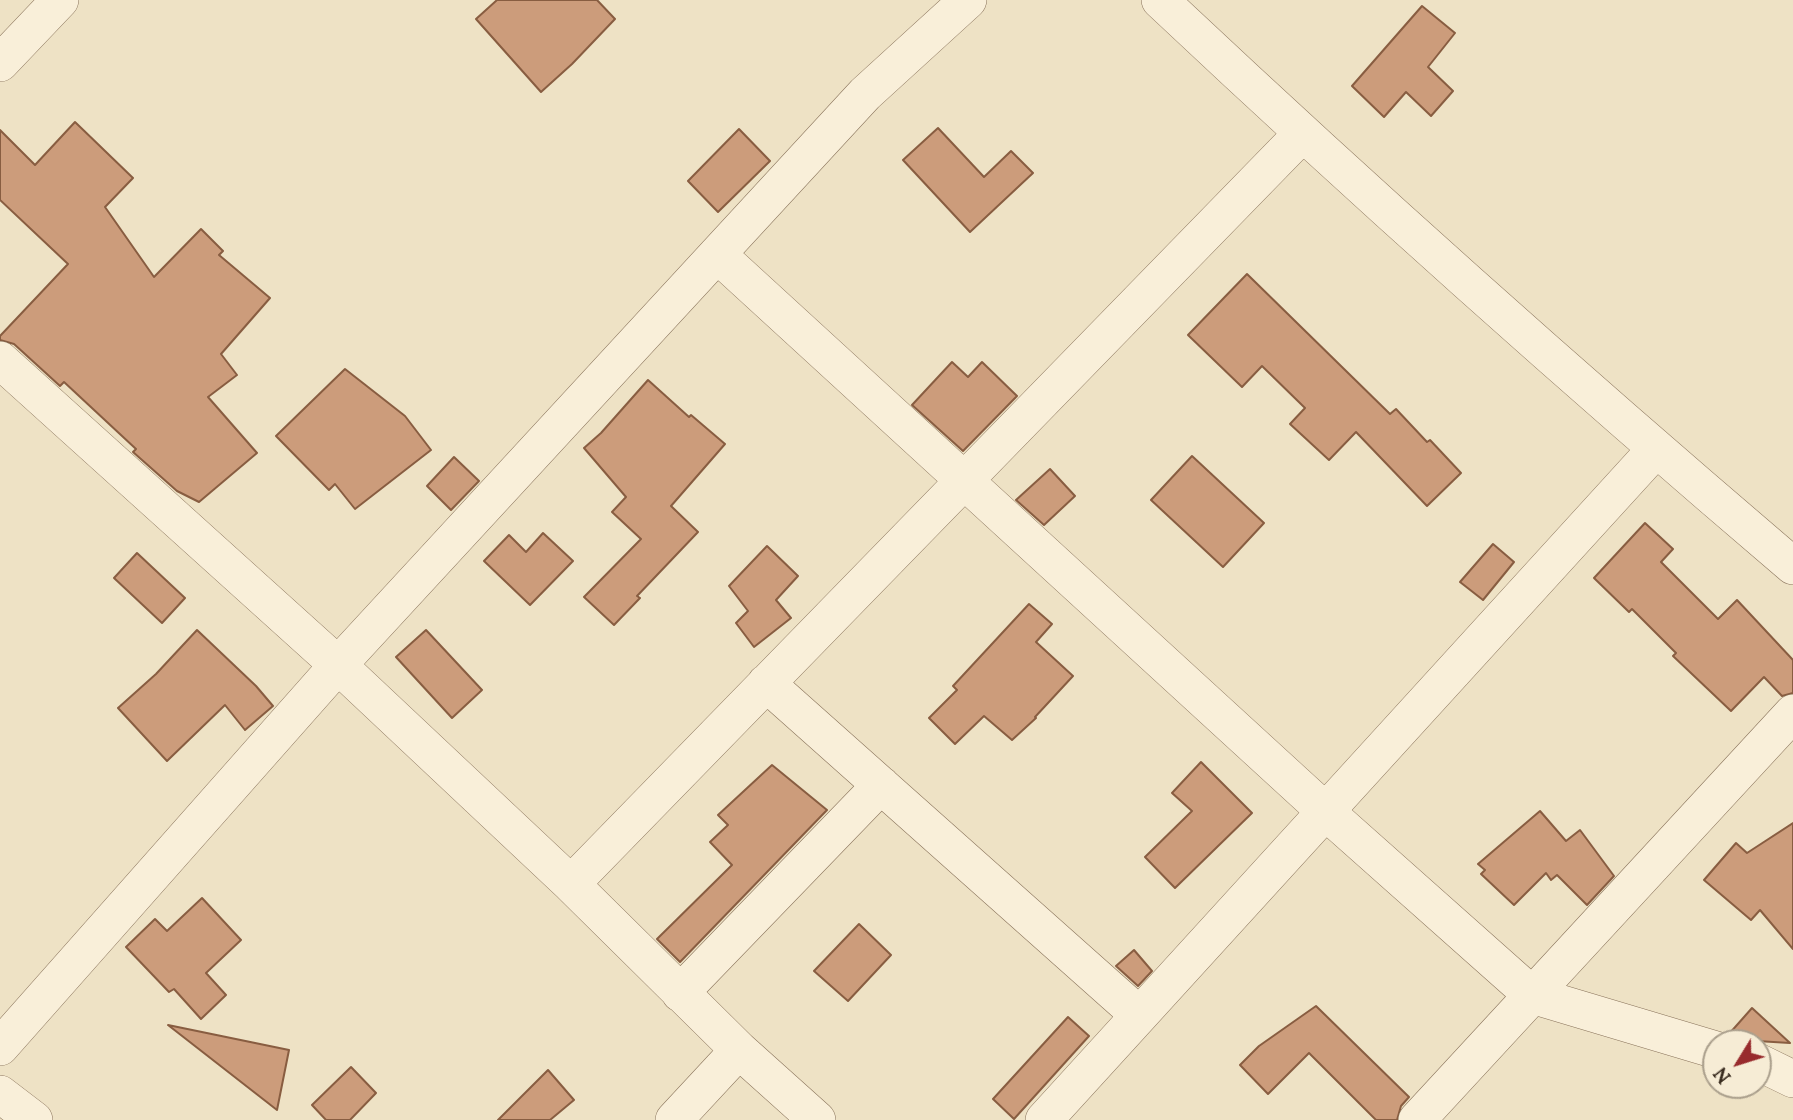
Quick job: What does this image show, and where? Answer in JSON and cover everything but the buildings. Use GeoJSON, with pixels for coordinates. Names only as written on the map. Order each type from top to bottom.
{"type":"FeatureCollection","features":[{"type":"Feature","properties":{"kind":"street"},"geometry":{"type":"LineString","coordinates":[[0,63],[60,0]]}},
{"type":"Feature","properties":{"kind":"street"},"geometry":{"type":"LineString","coordinates":[[0,1047],[338,665],[865,94],[968,0]]}},
{"type":"Feature","properties":{"kind":"street"},"geometry":{"type":"LineString","coordinates":[[1160,0],[1302,134],[1656,449],[1793,566]]}},
{"type":"Feature","properties":{"kind":"street"},"geometry":{"type":"LineString","coordinates":[[571,884],[1302,134]]}},
{"type":"Feature","properties":{"kind":"street"},"geometry":{"type":"LineString","coordinates":[[718,255],[1325,811],[1532,995],[1702,1046]]}},
{"type":"Feature","properties":{"kind":"street"},"geometry":{"type":"LineString","coordinates":[[0,360],[338,665],[571,884],[739,1050],[817,1120]]}},
{"type":"Feature","properties":{"kind":"street"},"geometry":{"type":"LineString","coordinates":[[1044,1120],[1656,449]]}},
{"type":"Feature","properties":{"kind":"street"},"geometry":{"type":"LineString","coordinates":[[766,684],[1139,1015]]}},
{"type":"Feature","properties":{"kind":"street"},"geometry":{"type":"LineString","coordinates":[[1417,1120],[1793,713]]}},
{"type":"Feature","properties":{"kind":"street"},"geometry":{"type":"LineString","coordinates":[[681,993],[881,785]]}},
{"type":"Feature","properties":{"kind":"street"},"geometry":{"type":"LineString","coordinates":[[674,1120],[739,1050]]}},
{"type":"Feature","properties":{"kind":"street"},"geometry":{"type":"LineString","coordinates":[[1772,1069],[1793,1079]]}},
{"type":"Feature","properties":{"kind":"street"},"geometry":{"type":"LineString","coordinates":[[0,1094],[34,1120]]}}]}
